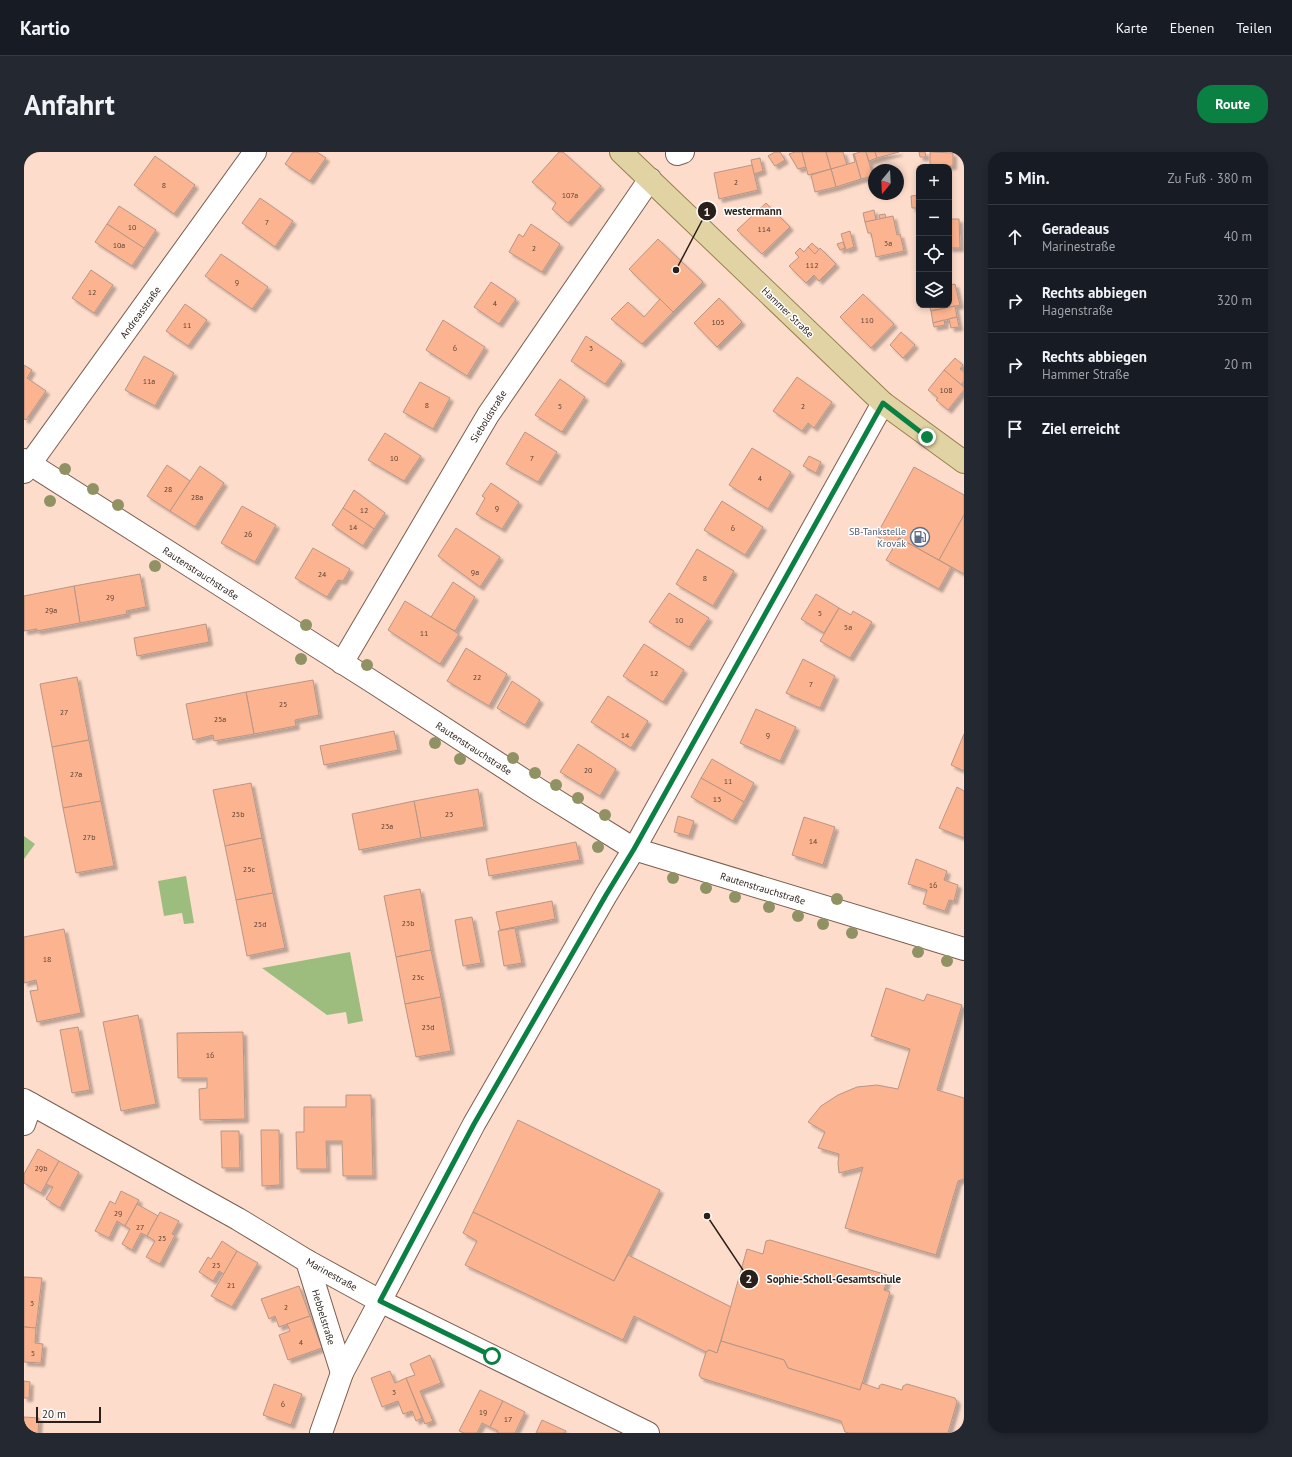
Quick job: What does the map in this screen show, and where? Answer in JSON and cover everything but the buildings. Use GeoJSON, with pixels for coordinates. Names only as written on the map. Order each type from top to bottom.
{"type":"FeatureCollection","features":[{"type":"Feature","properties":{"kind":"main road","name":"Hammer Straße"},"geometry":{"type":"LineString","coordinates":[[621,152],[883,403],[964,462]]}},
{"type":"Feature","properties":{"kind":"street","name":"Andreasstraße"},"geometry":{"type":"LineString","coordinates":[[26,465],[255,152]]}},
{"type":"Feature","properties":{"kind":"street","name":"Sieboldstraße"},"geometry":{"type":"LineString","coordinates":[[342,663],[488,415],[650,179]]}},
{"type":"Feature","properties":{"kind":"street"},"geometry":{"type":"LineString","coordinates":[[321,1433],[342,1373],[474,1124],[634,849],[883,403]]}},
{"type":"Feature","properties":{"kind":"street","name":"Rautenstrauchstraße"},"geometry":{"type":"LineString","coordinates":[[26,465],[342,663],[539,790],[634,849],[964,949]]}},
{"type":"Feature","properties":{"kind":"street"},"geometry":{"type":"LineString","coordinates":[[24,1124],[28,1102]]}},
{"type":"Feature","properties":{"kind":"street","name":"Marinestraße"},"geometry":{"type":"LineString","coordinates":[[28,1102],[238,1219],[307,1261],[380,1301],[648,1433]]}},
{"type":"Feature","properties":{"kind":"street","name":"Hebbelstraße"},"geometry":{"type":"LineString","coordinates":[[307,1261],[342,1373]]}},
{"type":"Feature","properties":{"kind":"green space"},"geometry":{"type":"Polygon","coordinates":[[[24,836],[35,844],[24,859],[24,836]]]}},
{"type":"Feature","properties":{"kind":"green space"},"geometry":{"type":"Polygon","coordinates":[[[186,876],[194,923],[184,924],[182,913],[164,916],[158,881],[186,876]]]}},
{"type":"Feature","properties":{"kind":"green space"},"geometry":{"type":"Polygon","coordinates":[[[350,952],[363,1021],[348,1024],[346,1012],[327,1015],[262,968],[350,952]]]}},
{"type":"Feature","properties":{"kind":"place","name":"westermann"},"geometry":{"type":"Point","coordinates":[676,270]}},
{"type":"Feature","properties":{"kind":"place","name":"SB-Tankstelle Krovak"},"geometry":{"type":"Point","coordinates":[920,537]}},
{"type":"Feature","properties":{"kind":"place","name":"Sophie-Scholl-Gesamtschule"},"geometry":{"type":"Point","coordinates":[707,1216]}},
{"type":"Feature","properties":{"kind":"route"},"geometry":{"type":"LineString","coordinates":[[492,1356],[380,1301],[474,1124],[634,849],[883,403],[927,437]]}}]}
